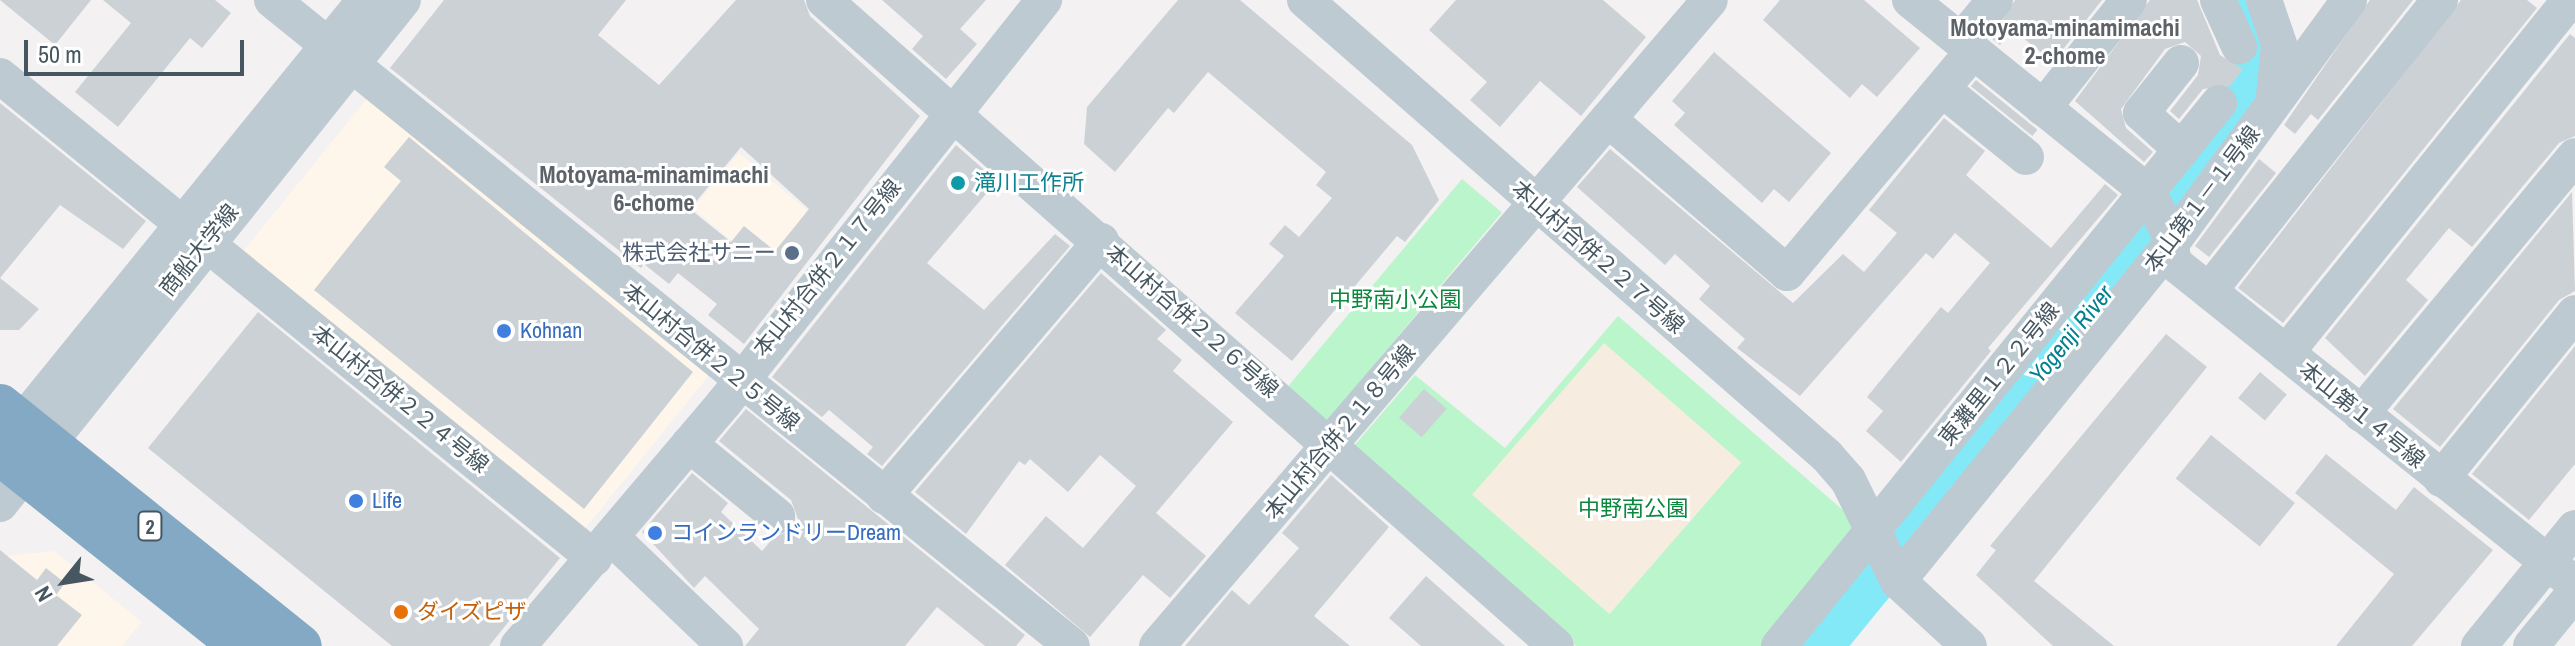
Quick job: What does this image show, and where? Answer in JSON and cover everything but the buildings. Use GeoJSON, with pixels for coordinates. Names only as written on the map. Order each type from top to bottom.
{"type":"FeatureCollection","features":[{"type":"Feature","properties":{"kind":"highway","name":"2"},"geometry":{"type":"LineString","coordinates":[[14,450],[242,646]]}},
{"type":"Feature","properties":{"kind":"highway","name":"2"},"geometry":{"type":"LineString","coordinates":[[14,450],[300,646]]}},
{"type":"Feature","properties":{"kind":"street","name":"本山村合併２２５号線"},"geometry":{"type":"LineString","coordinates":[[272,0],[1072,646]]}},
{"type":"Feature","properties":{"kind":"street","name":"商船大学線"},"geometry":{"type":"LineString","coordinates":[[340,54],[365,0]]}},
{"type":"Feature","properties":{"kind":"street","name":"商船大学線"},"geometry":{"type":"LineString","coordinates":[[14,450],[340,54],[403,0]]}},
{"type":"Feature","properties":{"kind":"street","name":"本山村合併２２６号線"},"geometry":{"type":"LineString","coordinates":[[824,0],[1101,241],[1556,646]]}},
{"type":"Feature","properties":{"kind":"street","name":"本山村合併２１７号線"},"geometry":{"type":"LineString","coordinates":[[518,646],[689,444],[1044,0]]}},
{"type":"Feature","properties":{"kind":"street","name":"本山村合併２２７号線"},"geometry":{"type":"LineString","coordinates":[[1305,0],[1827,456],[1848,480],[1898,580],[1969,646]]}},
{"type":"Feature","properties":{"kind":"street","name":"本山村合併２１８号線"},"geometry":{"type":"LineString","coordinates":[[1157,646],[1710,0]]}},
{"type":"Feature","properties":{"kind":"street"},"geometry":{"type":"LineString","coordinates":[[1910,0],[2150,196]]}},
{"type":"Feature","properties":{"kind":"street"},"geometry":{"type":"LineString","coordinates":[[1608,119],[1787,273],[1942,89],[1995,0]]}},
{"type":"Feature","properties":{"kind":"street"},"geometry":{"type":"LineString","coordinates":[[2043,108],[2129,0]]}},
{"type":"Feature","properties":{"kind":"street"},"geometry":{"type":"LineString","coordinates":[[2218,0],[2239,46]]}},
{"type":"Feature","properties":{"kind":"street"},"geometry":{"type":"LineString","coordinates":[[2264,0],[2279,44],[2274,96]]}},
{"type":"Feature","properties":{"kind":"street","name":"本山第１－１号線"},"geometry":{"type":"LineString","coordinates":[[1898,580],[2170,239],[2274,96],[2349,0]]}},
{"type":"Feature","properties":{"kind":"street"},"geometry":{"type":"LineString","coordinates":[[2209,291],[2440,0]]}},
{"type":"Feature","properties":{"kind":"street"},"geometry":{"type":"LineString","coordinates":[[2286,353],[2570,0]]}},
{"type":"Feature","properties":{"kind":"street"},"geometry":{"type":"LineString","coordinates":[[2181,63],[2141,113],[2182,150]]}},
{"type":"Feature","properties":{"kind":"street","name":"本山村合併２２４号線"},"geometry":{"type":"LineString","coordinates":[[0,76],[725,646]]}},
{"type":"Feature","properties":{"kind":"street"},"geometry":{"type":"LineString","coordinates":[[1942,89],[2026,157]]}},
{"type":"Feature","properties":{"kind":"street","name":"東灘里１２２号線"},"geometry":{"type":"LineString","coordinates":[[1779,646],[1874,535],[2150,196],[2219,103]]}},
{"type":"Feature","properties":{"kind":"street"},"geometry":{"type":"LineString","coordinates":[[2361,414],[2575,156]]}},
{"type":"Feature","properties":{"kind":"street","name":"本山第１４号線"},"geometry":{"type":"LineString","coordinates":[[2150,196],[2170,239],[2174,263],[2575,584]]}},
{"type":"Feature","properties":{"kind":"street"},"geometry":{"type":"LineString","coordinates":[[884,496],[1101,241]]}},
{"type":"Feature","properties":{"kind":"street"},"geometry":{"type":"LineString","coordinates":[[2441,479],[2575,313]]}},
{"type":"Feature","properties":{"kind":"street"},"geometry":{"type":"LineString","coordinates":[[689,444],[777,516]]}},
{"type":"Feature","properties":{"kind":"street"},"geometry":{"type":"LineString","coordinates":[[2479,646],[2575,528]]}},
{"type":"Feature","properties":{"kind":"street"},"geometry":{"type":"LineString","coordinates":[[2531,646],[2575,592]]}},
{"type":"Feature","properties":{"kind":"shaded area","name":"Kohnan"},"geometry":{"type":"Polygon","coordinates":[[[369,96],[711,373],[584,530],[242,253],[369,96]]]}},
{"type":"Feature","properties":{"kind":"shaded area"},"geometry":{"type":"Polygon","coordinates":[[[739,153],[832,231],[786,287],[693,208],[739,153]]]}},
{"type":"Feature","properties":{"kind":"shaded area"},"geometry":{"type":"Polygon","coordinates":[[[54,551],[142,622],[122,646],[0,646],[0,557],[54,551]]]}},
{"type":"Feature","properties":{"kind":"green space","name":"中野南小公園"},"geometry":{"type":"Polygon","coordinates":[[[1462,179],[1502,212],[1327,421],[1287,387],[1462,179]]]}},
{"type":"Feature","properties":{"kind":"green space","name":"中野南公園"},"geometry":{"type":"Polygon","coordinates":[[[1618,316],[1858,523],[1762,646],[1576,646],[1353,447],[1415,375],[1505,448],[1618,316]]]}},
{"type":"Feature","properties":{"kind":"sand"},"geometry":{"type":"Polygon","coordinates":[[[1604,343],[1741,462],[1609,614],[1472,495],[1604,343]]]}},
{"type":"Feature","properties":{"kind":"waterway","name":"Yogenji River"},"geometry":{"type":"LineString","coordinates":[[1816,646],[2142,246],[2251,102],[2259,37],[2236,0]]}},
{"type":"Feature","properties":{"kind":"place","name":"滝川工作所"},"geometry":{"type":"Point","coordinates":[958,183]}},
{"type":"Feature","properties":{"kind":"place","name":"株式会社サニー"},"geometry":{"type":"Point","coordinates":[792,253]}},
{"type":"Feature","properties":{"kind":"place","name":"Kohnan"},"geometry":{"type":"Point","coordinates":[504,331]}},
{"type":"Feature","properties":{"kind":"place","name":"Life"},"geometry":{"type":"Point","coordinates":[356,501]}},
{"type":"Feature","properties":{"kind":"place","name":"コインランドリーDream"},"geometry":{"type":"Point","coordinates":[655,533]}},
{"type":"Feature","properties":{"kind":"place","name":"ダイズピザ"},"geometry":{"type":"Point","coordinates":[401,612]}},
{"type":"Feature","properties":{"kind":"district","name":"Motoyama-minamimachi 2-chome"},"geometry":{"type":"Point","coordinates":[2065,42]}},
{"type":"Feature","properties":{"kind":"district","name":"Motoyama-minamimachi 6-chome"},"geometry":{"type":"Point","coordinates":[654,189]}}]}
